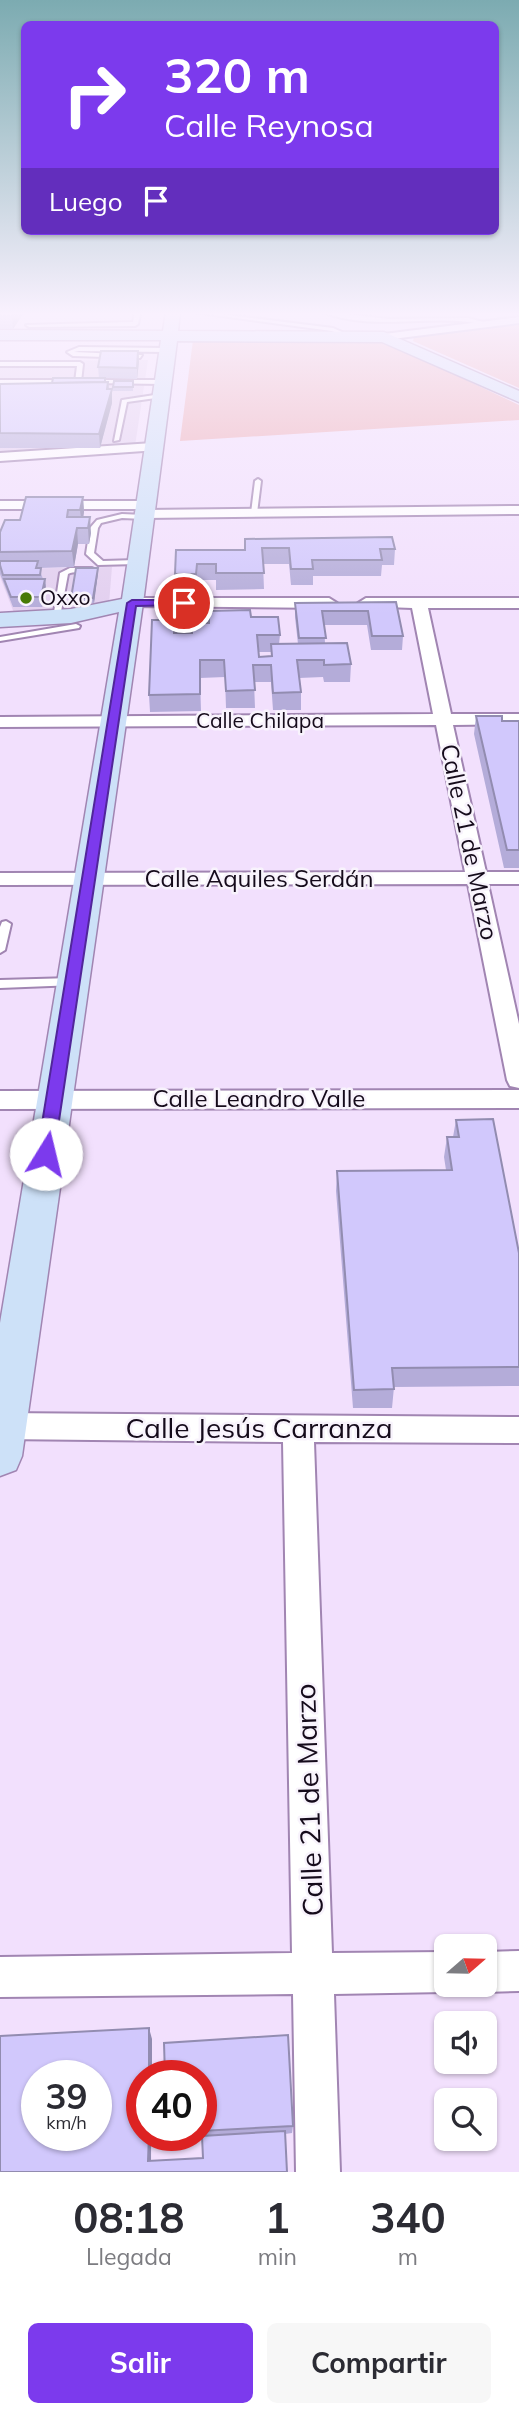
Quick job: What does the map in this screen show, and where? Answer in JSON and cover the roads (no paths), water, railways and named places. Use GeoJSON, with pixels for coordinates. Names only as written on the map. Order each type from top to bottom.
{"type":"FeatureCollection","features":[{"type":"Feature","properties":{"kind":"street"},"geometry":{"type":"LineString","coordinates":[[0,1456],[2,1426],[113,722],[110,645],[132,603],[158,412]]}},
{"type":"Feature","properties":{"kind":"street"},"geometry":{"type":"LineString","coordinates":[[0,457],[153,447]]}},
{"type":"Feature","properties":{"kind":"street"},"geometry":{"type":"LineString","coordinates":[[0,505],[144,512],[519,510]]}},
{"type":"Feature","properties":{"kind":"street"},"geometry":{"type":"LineString","coordinates":[[0,620],[58,620],[132,603],[519,603]]}},
{"type":"Feature","properties":{"kind":"street","name":"Calle 21 de Marzo"},"geometry":{"type":"LineString","coordinates":[[419,603],[519,1080]]}},
{"type":"Feature","properties":{"kind":"street"},"geometry":{"type":"LineString","coordinates":[[58,620],[110,645]]}},
{"type":"Feature","properties":{"kind":"street","name":"Calle Chilapa"},"geometry":{"type":"LineString","coordinates":[[0,722],[519,719]]}},
{"type":"Feature","properties":{"kind":"street","name":"Calle Aquiles Serdán"},"geometry":{"type":"LineString","coordinates":[[0,879],[519,878]]}},
{"type":"Feature","properties":{"kind":"street","name":"Calle Leandro Valle"},"geometry":{"type":"LineString","coordinates":[[0,1100],[519,1099]]}},
{"type":"Feature","properties":{"kind":"street","name":"Calle Jesús Carranza"},"geometry":{"type":"LineString","coordinates":[[2,1426],[519,1430]]}},
{"type":"Feature","properties":{"kind":"street","name":"Calle 21 de Marzo"},"geometry":{"type":"LineString","coordinates":[[298,1428],[318,2172]]}},
{"type":"Feature","properties":{"kind":"street"},"geometry":{"type":"LineString","coordinates":[[497,1972],[519,1971]]}},
{"type":"Feature","properties":{"kind":"street"},"geometry":{"type":"LineString","coordinates":[[0,1976],[434,1972]]}},
{"type":"Feature","properties":{"kind":"lane"},"geometry":{"type":"LineString","coordinates":[[116,440],[122,412]]}},
{"type":"Feature","properties":{"kind":"lane"},"geometry":{"type":"LineString","coordinates":[[254,513],[258,481]]}},
{"type":"Feature","properties":{"kind":"lane"},"geometry":{"type":"LineString","coordinates":[[137,562],[101,563],[90,554],[94,528],[99,520],[144,512]]}},
{"type":"Feature","properties":{"kind":"lane"},"geometry":{"type":"LineString","coordinates":[[0,639],[58,620],[64,573],[81,569],[98,570]]}},
{"type":"Feature","properties":{"kind":"lane"},"geometry":{"type":"LineString","coordinates":[[0,950],[6,924]]}},
{"type":"Feature","properties":{"kind":"lane"},"geometry":{"type":"LineString","coordinates":[[0,984],[73,982]]}},
{"type":"Feature","properties":{"kind":"place","name":"Oxxo"},"geometry":{"type":"Point","coordinates":[26,598]}}]}
